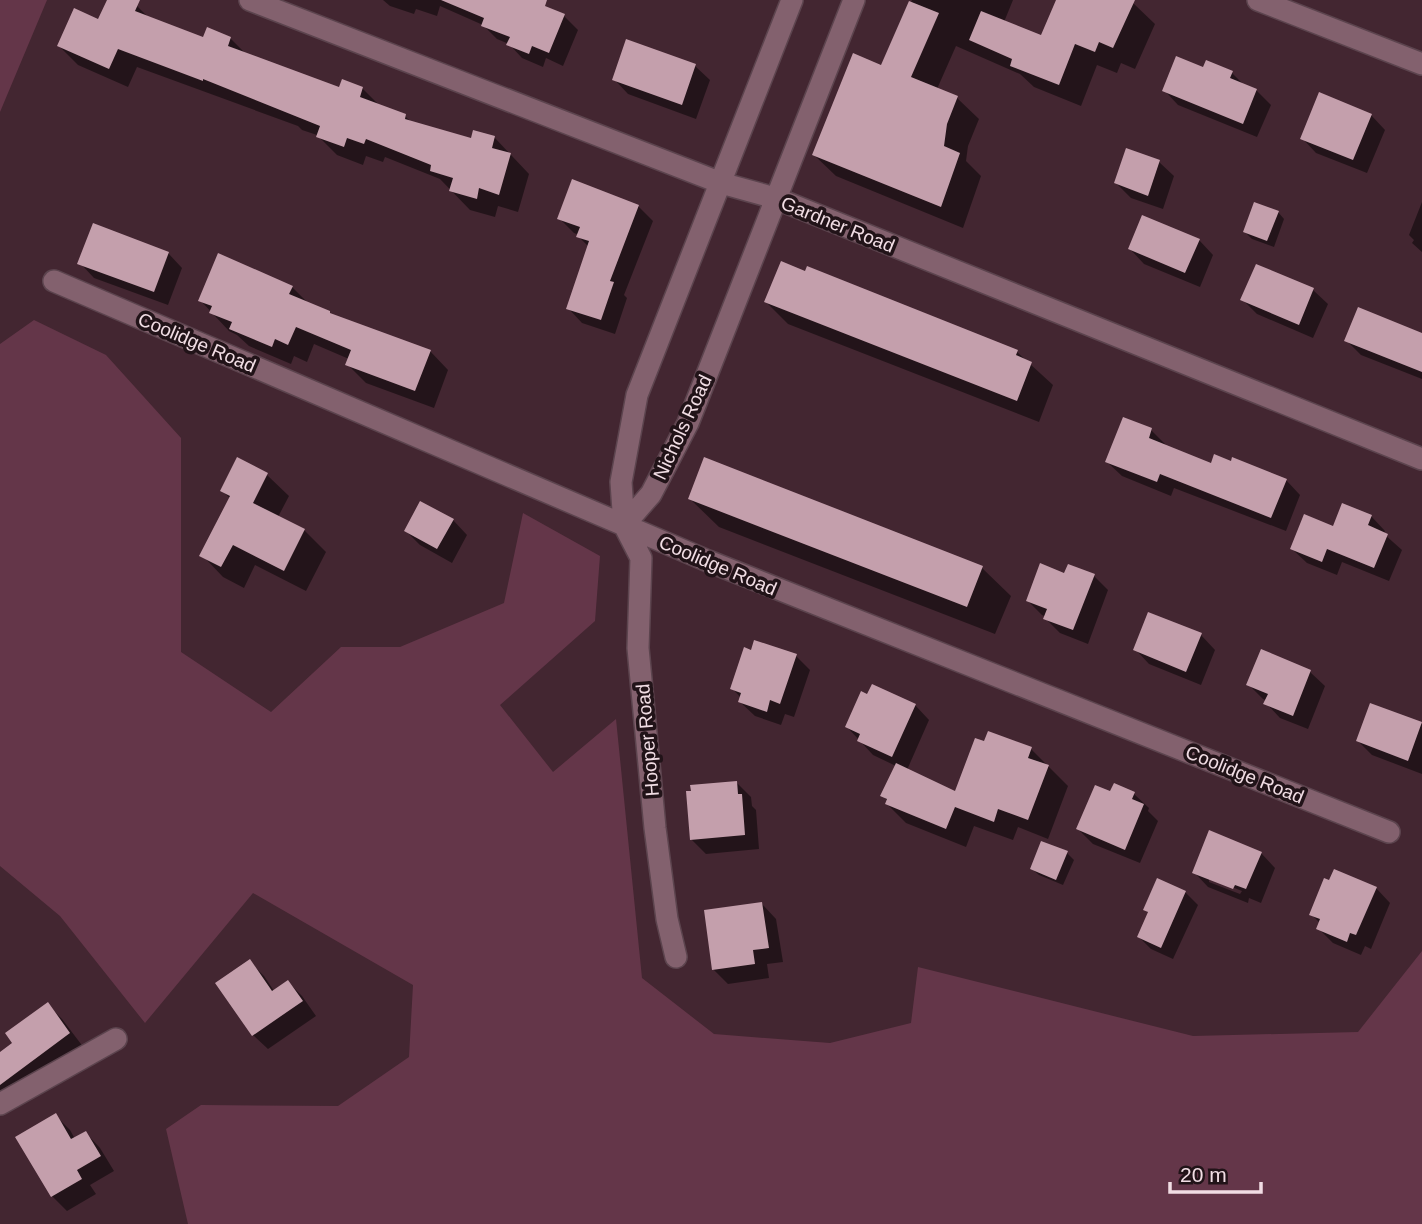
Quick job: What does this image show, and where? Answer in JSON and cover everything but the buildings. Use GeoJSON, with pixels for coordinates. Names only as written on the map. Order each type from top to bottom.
{"type":"FeatureCollection","features":[{"type":"Feature","properties":{"kind":"street","name":"Gardner Road"},"geometry":{"type":"LineString","coordinates":[[250,0],[721,183],[775,198],[1422,459]]}},
{"type":"Feature","properties":{"kind":"street","name":"Nichols Road"},"geometry":{"type":"LineString","coordinates":[[624,525],[621,482],[637,395],[792,0]]}},
{"type":"Feature","properties":{"kind":"street","name":"Nichols Road"},"geometry":{"type":"LineString","coordinates":[[624,525],[651,494],[688,423],[854,0]]}},
{"type":"Feature","properties":{"kind":"street"},"geometry":{"type":"LineString","coordinates":[[1258,0],[1422,64]]}},
{"type":"Feature","properties":{"kind":"street","name":"Coolidge Road"},"geometry":{"type":"LineString","coordinates":[[54,281],[758,582],[1389,832]]}},
{"type":"Feature","properties":{"kind":"street","name":"Hooper Road"},"geometry":{"type":"LineString","coordinates":[[624,525],[641,558],[638,648],[658,854],[667,919],[676,957]]}},
{"type":"Feature","properties":{"kind":"street"},"geometry":{"type":"LineString","coordinates":[[0,1104],[116,1040]]}},
{"type":"Feature","properties":{"kind":"shaded area"},"geometry":{"type":"Polygon","coordinates":[[[0,0],[47,0],[0,112],[0,0]]]}},
{"type":"Feature","properties":{"kind":"shaded area"},"geometry":{"type":"Polygon","coordinates":[[[34,320],[106,355],[181,438],[181,652],[271,712],[341,647],[400,647],[504,603],[523,513],[600,556],[595,621],[500,705],[553,772],[616,719],[642,978],[714,1034],[830,1043],[911,1023],[918,967],[1193,1036],[1358,1032],[1422,951],[1422,1224],[188,1224],[166,1129],[201,1105],[338,1106],[409,1057],[413,985],[253,893],[145,1023],[60,916],[0,866],[0,344],[34,320]]]}}]}
